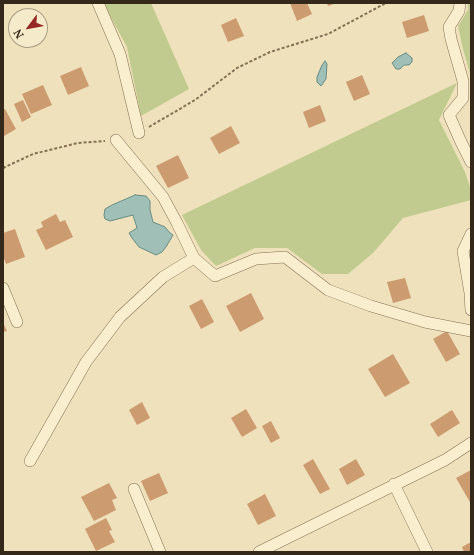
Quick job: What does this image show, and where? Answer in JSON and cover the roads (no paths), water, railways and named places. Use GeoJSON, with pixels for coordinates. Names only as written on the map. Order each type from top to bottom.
{"type":"FeatureCollection","features":[{"type":"Feature","properties":{"kind":"street"},"geometry":{"type":"LineString","coordinates":[[98,3],[120,54],[139,133]]}},
{"type":"Feature","properties":{"kind":"street"},"geometry":{"type":"LineString","coordinates":[[460,3],[459,10],[449,27],[463,82],[463,98],[450,115],[460,142],[471,162]]}},
{"type":"Feature","properties":{"kind":"street"},"geometry":{"type":"LineString","coordinates":[[116,140],[162,197],[178,223],[194,258],[215,276],[256,258],[285,257],[328,290],[371,306],[425,322],[471,331]]}},
{"type":"Feature","properties":{"kind":"street"},"geometry":{"type":"LineString","coordinates":[[471,234],[463,251],[470,293],[471,310]]}},
{"type":"Feature","properties":{"kind":"street"},"geometry":{"type":"LineString","coordinates":[[30,461],[86,362],[120,317],[163,276],[194,258]]}},
{"type":"Feature","properties":{"kind":"street"},"geometry":{"type":"LineString","coordinates":[[3,288],[17,322]]}},
{"type":"Feature","properties":{"kind":"street"},"geometry":{"type":"LineString","coordinates":[[259,552],[445,460],[471,443]]}},
{"type":"Feature","properties":{"kind":"street"},"geometry":{"type":"LineString","coordinates":[[394,484],[427,552]]}},
{"type":"Feature","properties":{"kind":"street"},"geometry":{"type":"LineString","coordinates":[[134,489],[160,552]]}},
{"type":"Feature","properties":{"kind":"water"},"geometry":{"type":"Polygon","coordinates":[[[406,53],[412,58],[412,62],[409,65],[404,65],[400,69],[396,69],[392,63],[398,57],[406,53]]]}},
{"type":"Feature","properties":{"kind":"water"},"geometry":{"type":"Polygon","coordinates":[[[325,61],[327,64],[326,79],[321,86],[317,82],[317,77],[325,61]]]}},
{"type":"Feature","properties":{"kind":"water"},"geometry":{"type":"Polygon","coordinates":[[[135,195],[146,196],[150,201],[150,210],[153,222],[165,227],[173,235],[162,252],[156,255],[139,247],[129,233],[137,228],[133,215],[110,221],[105,219],[105,209],[135,195]]]}}]}
